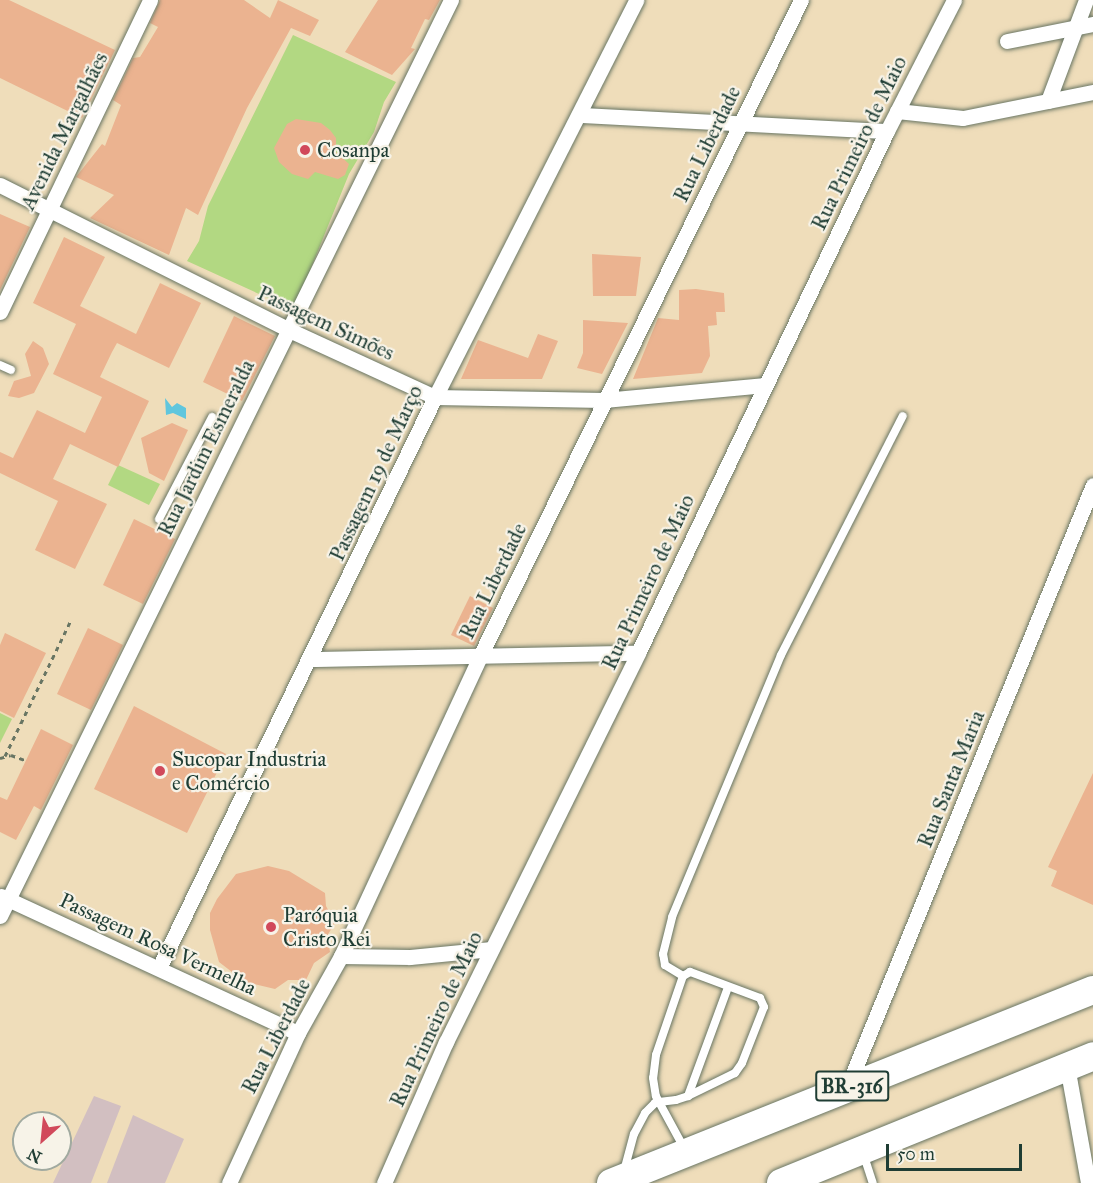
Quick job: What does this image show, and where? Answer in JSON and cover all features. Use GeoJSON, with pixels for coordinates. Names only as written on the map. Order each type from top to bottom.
{"type":"FeatureCollection","features":[{"type":"Feature","properties":{"kind":"highway","name":"BR-316"},"geometry":{"type":"LineString","coordinates":[[617,1180],[1091,987]]}},
{"type":"Feature","properties":{"kind":"highway"},"geometry":{"type":"LineString","coordinates":[[781,1183],[1080,1061]]}},
{"type":"Feature","properties":{"kind":"street","name":"Avenida Margalhães"},"geometry":{"type":"LineString","coordinates":[[0,312],[150,0]]}},
{"type":"Feature","properties":{"kind":"street","name":"Rua Jardim Esmeralda"},"geometry":{"type":"LineString","coordinates":[[0,916],[4,897],[451,0]]}},
{"type":"Feature","properties":{"kind":"street","name":"Passagem 19 de Março"},"geometry":{"type":"LineString","coordinates":[[160,966],[311,659],[435,397],[580,115],[636,0]]}},
{"type":"Feature","properties":{"kind":"street","name":"Rua Liberdade"},"geometry":{"type":"LineString","coordinates":[[229,1183],[298,1033],[341,956],[481,654],[801,0]]}},
{"type":"Feature","properties":{"kind":"street","name":"Rua Primeiro de Maio"},"geometry":{"type":"LineString","coordinates":[[384,1183],[492,949],[638,653],[887,131],[954,0]]}},
{"type":"Feature","properties":{"kind":"street"},"geometry":{"type":"LineString","coordinates":[[1048,101],[1086,0]]}},
{"type":"Feature","properties":{"kind":"street"},"geometry":{"type":"LineString","coordinates":[[1007,41],[1093,24]]}},
{"type":"Feature","properties":{"kind":"street"},"geometry":{"type":"LineString","coordinates":[[897,111],[963,118],[1093,92]]}},
{"type":"Feature","properties":{"kind":"street"},"geometry":{"type":"LineString","coordinates":[[580,115],[887,131]]}},
{"type":"Feature","properties":{"kind":"street","name":"Passagem Simões"},"geometry":{"type":"LineString","coordinates":[[0,185],[287,329],[435,397],[604,400],[765,385]]}},
{"type":"Feature","properties":{"kind":"street","name":"Rua Santa Maria"},"geometry":{"type":"LineString","coordinates":[[847,1088],[1093,485]]}},
{"type":"Feature","properties":{"kind":"street"},"geometry":{"type":"LineString","coordinates":[[311,659],[481,654],[638,653]]}},
{"type":"Feature","properties":{"kind":"street","name":"Passagem Rosa Vermelha"},"geometry":{"type":"LineString","coordinates":[[4,897],[160,966],[298,1033]]}},
{"type":"Feature","properties":{"kind":"street"},"geometry":{"type":"LineString","coordinates":[[341,956],[410,957],[492,949]]}},
{"type":"Feature","properties":{"kind":"street"},"geometry":{"type":"LineString","coordinates":[[1080,1061],[1088,1183]]}},
{"type":"Feature","properties":{"kind":"lane"},"geometry":{"type":"LineString","coordinates":[[0,365],[11,370]]}},
{"type":"Feature","properties":{"kind":"lane"},"geometry":{"type":"LineString","coordinates":[[683,976],[665,965],[663,954],[672,917],[781,655],[903,416]]}},
{"type":"Feature","properties":{"kind":"lane"},"geometry":{"type":"LineString","coordinates":[[159,519],[212,417]]}},
{"type":"Feature","properties":{"kind":"lane"},"geometry":{"type":"LineString","coordinates":[[617,1180],[636,1128],[645,1113],[659,1102],[688,1096],[729,1078],[739,1069],[764,1007],[760,998],[690,972],[683,976],[654,1066],[654,1088],[659,1102],[687,1153]]}},
{"type":"Feature","properties":{"kind":"lane"},"geometry":{"type":"LineString","coordinates":[[688,1096],[728,987]]}},
{"type":"Feature","properties":{"kind":"lane"},"geometry":{"type":"LineString","coordinates":[[862,1150],[873,1183]]}},
{"type":"Feature","properties":{"kind":"path"},"geometry":{"type":"LineString","coordinates":[[5,756],[70,622]]}},
{"type":"Feature","properties":{"kind":"path"},"geometry":{"type":"LineString","coordinates":[[0,758],[5,756],[25,760]]}},
{"type":"Feature","properties":{"kind":"shaded area"},"geometry":{"type":"Polygon","coordinates":[[[94,1096],[121,1106],[91,1183],[53,1183],[59,1171],[72,1171],[72,1143],[94,1096]]]}},
{"type":"Feature","properties":{"kind":"shaded area"},"geometry":{"type":"Polygon","coordinates":[[[133,1115],[184,1139],[165,1183],[107,1183],[133,1115]]]}},
{"type":"Feature","properties":{"kind":"green space"},"geometry":{"type":"Polygon","coordinates":[[[293,35],[396,82],[384,102],[374,132],[349,174],[294,310],[187,261],[199,241],[208,206],[293,35]]]}},
{"type":"Feature","properties":{"kind":"green space"},"geometry":{"type":"Polygon","coordinates":[[[118,465],[160,484],[149,505],[108,485],[118,465]]]}},
{"type":"Feature","properties":{"kind":"green space"},"geometry":{"type":"Polygon","coordinates":[[[0,713],[12,719],[0,743],[0,713]]]}},
{"type":"Feature","properties":{"kind":"water"},"geometry":{"type":"Polygon","coordinates":[[[165,398],[172,407],[177,403],[186,408],[186,419],[173,413],[166,415],[165,398]]]}},
{"type":"Feature","properties":{"kind":"building"},"geometry":{"type":"Polygon","coordinates":[[[0,0],[9,0],[115,50],[82,118],[0,78],[0,0]]]}},
{"type":"Feature","properties":{"kind":"building"},"geometry":{"type":"Polygon","coordinates":[[[160,0],[244,0],[270,18],[278,0],[319,20],[310,36],[291,28],[247,108],[198,215],[186,208],[169,255],[90,218],[114,195],[76,177],[102,144],[105,146],[121,105],[113,100],[133,58],[140,57],[158,27],[150,23],[160,0]]]}},
{"type":"Feature","properties":{"kind":"building"},"geometry":{"type":"Polygon","coordinates":[[[378,0],[440,0],[429,20],[425,19],[411,48],[415,49],[392,75],[345,52],[378,0]]]}},
{"type":"Feature","properties":{"kind":"building","name":"Cosanpa"},"geometry":{"type":"Polygon","coordinates":[[[296,119],[321,123],[330,130],[336,138],[336,152],[349,164],[345,175],[338,179],[315,172],[308,179],[292,174],[279,162],[274,148],[287,124],[296,119]]]}},
{"type":"Feature","properties":{"kind":"building"},"geometry":{"type":"Polygon","coordinates":[[[0,214],[30,227],[0,290],[0,214]]]}},
{"type":"Feature","properties":{"kind":"building"},"geometry":{"type":"Polygon","coordinates":[[[64,237],[105,257],[80,306],[136,334],[160,283],[201,303],[169,368],[117,343],[100,377],[149,401],[118,467],[70,444],[53,479],[107,504],[75,569],[35,550],[58,501],[0,473],[0,452],[13,458],[37,410],[85,433],[102,397],[53,374],[76,324],[33,303],[64,237]]]}},
{"type":"Feature","properties":{"kind":"building"},"geometry":{"type":"Polygon","coordinates":[[[592,254],[641,257],[636,296],[593,296],[592,254]]]}},
{"type":"Feature","properties":{"kind":"building"},"geometry":{"type":"Polygon","coordinates":[[[696,289],[724,293],[725,312],[716,312],[717,325],[708,326],[710,356],[702,373],[633,379],[658,318],[679,320],[679,290],[696,289]]]}},
{"type":"Feature","properties":{"kind":"building"},"geometry":{"type":"Polygon","coordinates":[[[234,316],[275,336],[242,401],[203,382],[234,316]]]}},
{"type":"Feature","properties":{"kind":"building"},"geometry":{"type":"Polygon","coordinates":[[[583,320],[628,323],[602,374],[577,368],[583,353],[583,320]]]}},
{"type":"Feature","properties":{"kind":"building"},"geometry":{"type":"Polygon","coordinates":[[[538,334],[558,341],[542,379],[461,379],[478,340],[528,358],[538,334]]]}},
{"type":"Feature","properties":{"kind":"building"},"geometry":{"type":"Polygon","coordinates":[[[33,341],[43,348],[49,364],[34,393],[19,398],[8,396],[14,381],[31,376],[25,354],[33,341]]]}},
{"type":"Feature","properties":{"kind":"building"},"geometry":{"type":"Polygon","coordinates":[[[172,423],[188,430],[164,481],[149,473],[141,438],[172,423]]]}},
{"type":"Feature","properties":{"kind":"building"},"geometry":{"type":"Polygon","coordinates":[[[134,519],[175,539],[143,604],[103,585],[134,519]]]}},
{"type":"Feature","properties":{"kind":"building"},"geometry":{"type":"Polygon","coordinates":[[[470,596],[493,608],[474,646],[451,635],[470,596]]]}},
{"type":"Feature","properties":{"kind":"building"},"geometry":{"type":"Polygon","coordinates":[[[88,628],[123,645],[91,710],[57,694],[88,628]]]}},
{"type":"Feature","properties":{"kind":"building"},"geometry":{"type":"Polygon","coordinates":[[[5,633],[46,653],[14,718],[0,711],[0,645],[5,633]]]}},
{"type":"Feature","properties":{"kind":"building","name":"Sucopar Industria e Comércio"},"geometry":{"type":"Polygon","coordinates":[[[134,706],[226,754],[187,833],[94,789],[134,706]]]}},
{"type":"Feature","properties":{"kind":"building"},"geometry":{"type":"Polygon","coordinates":[[[41,729],[73,745],[41,810],[34,806],[16,840],[0,832],[0,797],[7,800],[41,729]]]}},
{"type":"Feature","properties":{"kind":"building"},"geometry":{"type":"Polygon","coordinates":[[[1093,773],[1093,905],[1051,886],[1057,871],[1048,867],[1093,773]]]}},
{"type":"Feature","properties":{"kind":"building","name":"Paróquia Cristo Rei"},"geometry":{"type":"Polygon","coordinates":[[[268,866],[289,871],[325,893],[326,906],[335,923],[327,936],[330,952],[314,963],[306,980],[288,980],[275,989],[245,982],[219,962],[210,930],[210,913],[217,899],[236,874],[268,866]]]}},
{"type":"Feature","properties":{"kind":"place","name":"Cosanpa"},"geometry":{"type":"Point","coordinates":[305,150]}},
{"type":"Feature","properties":{"kind":"place","name":"Sucopar Industria e Comércio"},"geometry":{"type":"Point","coordinates":[160,771]}},
{"type":"Feature","properties":{"kind":"place","name":"Paróquia Cristo Rei"},"geometry":{"type":"Point","coordinates":[271,927]}}]}
